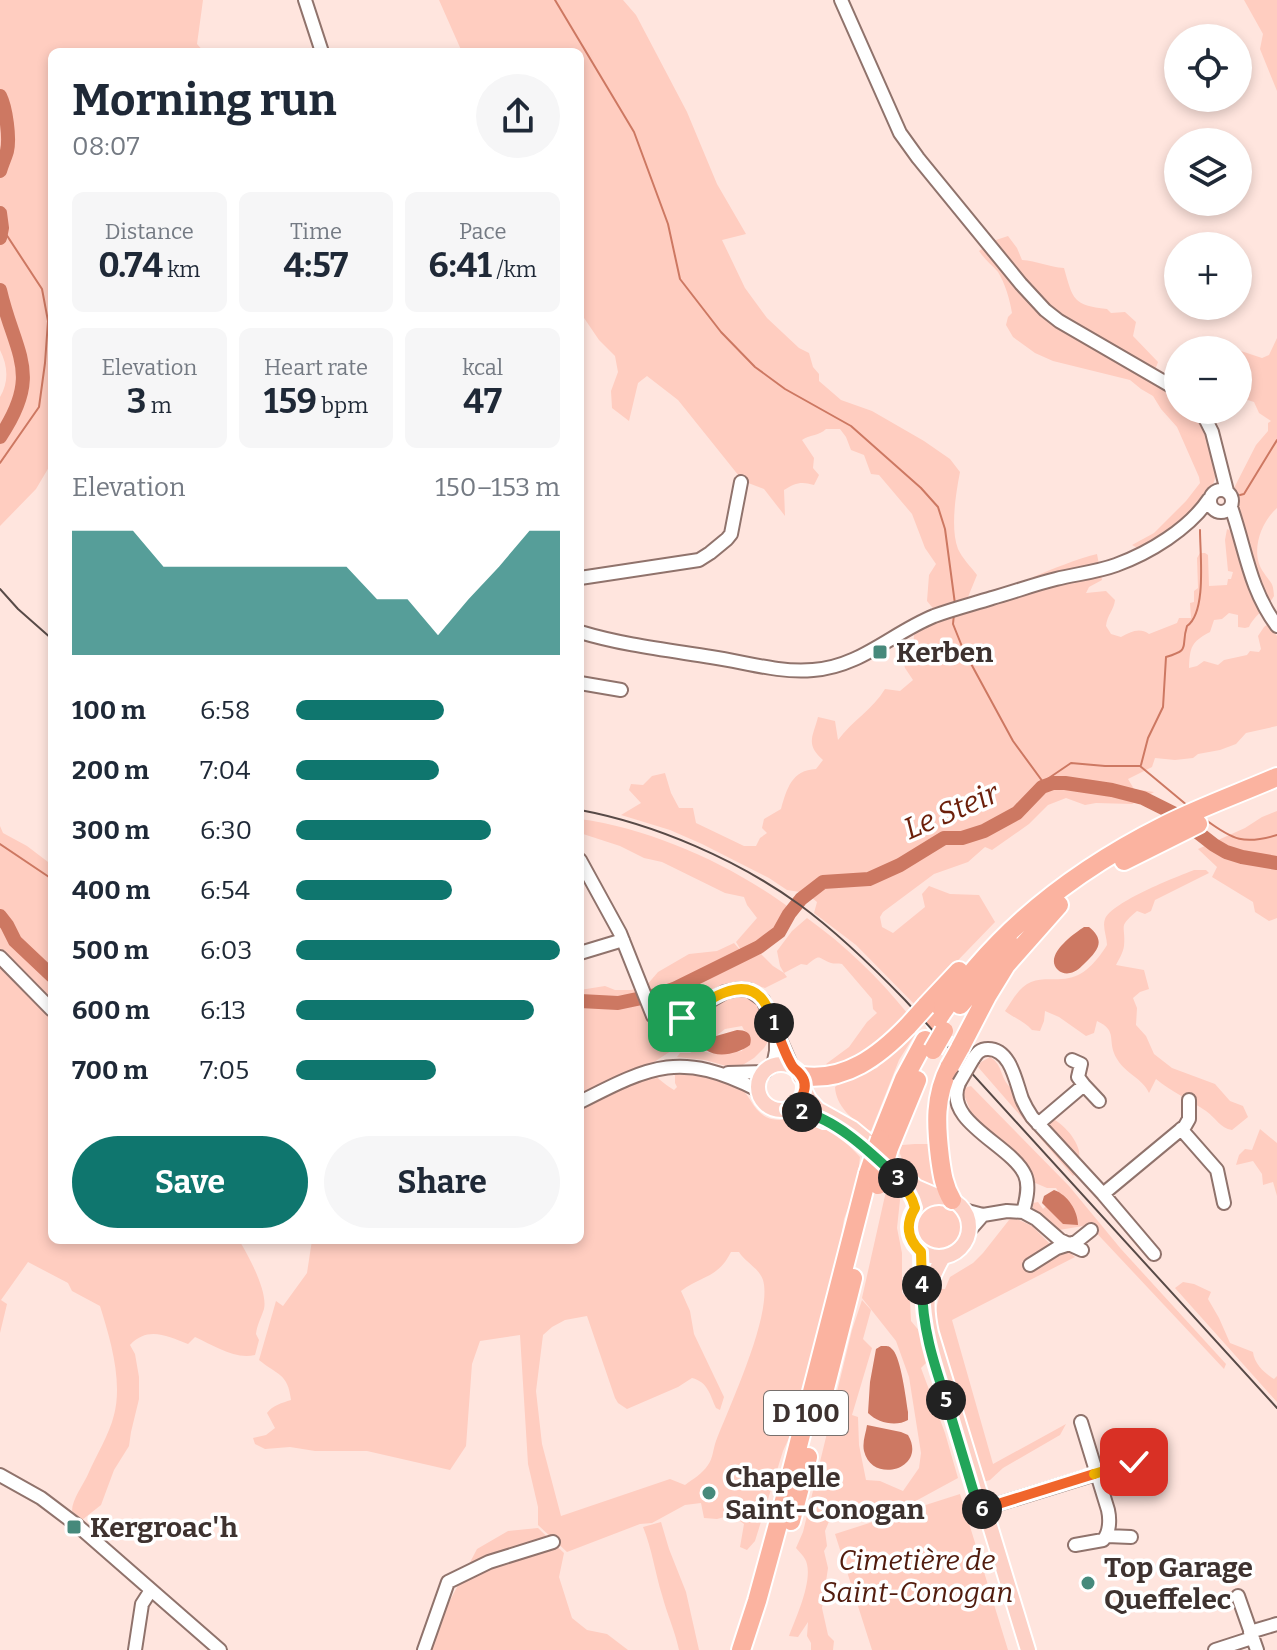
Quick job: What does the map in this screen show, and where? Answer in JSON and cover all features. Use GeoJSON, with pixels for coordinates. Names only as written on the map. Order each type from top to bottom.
{"type":"FeatureCollection","features":[{"type":"Feature","properties":{"kind":"highway","name":"D 100"},"geometry":{"type":"LineString","coordinates":[[741,1650],[873,1180],[885,1143],[915,1085],[935,1020],[988,953],[1066,883],[1118,850],[1217,809],[1277,777]]}},
{"type":"Feature","properties":{"kind":"highway","name":"D 100"},"geometry":{"type":"LineString","coordinates":[[1217,809],[1277,790]]}},
{"type":"Feature","properties":{"kind":"highway","name":"D 100"},"geometry":{"type":"LineString","coordinates":[[799,1077],[829,1077],[857,1067],[883,1050],[908,1026],[935,1020],[969,993],[1011,947],[1059,905],[1170,830]]}},
{"type":"Feature","properties":{"kind":"highway","name":"D 100"},"geometry":{"type":"LineString","coordinates":[[951,1202],[943,1176],[936,1119],[941,1086],[950,1066],[966,1054],[1006,965],[1059,905]]}},
{"type":"Feature","properties":{"kind":"highway","name":"D 100"},"geometry":{"type":"LineString","coordinates":[[753,1650],[787,1536],[873,1180]]}},
{"type":"Feature","properties":{"kind":"main road"},"geometry":{"type":"LineString","coordinates":[[915,1208],[906,1187],[860,1144],[817,1117],[787,1109],[776,1110],[764,1103],[758,1090],[759,1080],[769,1069],[786,1065],[799,1077],[809,1099],[818,1109],[852,1128],[916,1187],[951,1202],[969,1224],[964,1244],[943,1257],[921,1252],[914,1245],[909,1232],[910,1216],[921,1202],[951,1202]]}},
{"type":"Feature","properties":{"kind":"main road"},"geometry":{"type":"LineString","coordinates":[[787,1109],[800,1101],[799,1077]]}},
{"type":"Feature","properties":{"kind":"main road"},"geometry":{"type":"LineString","coordinates":[[921,1252],[922,1309],[926,1335],[1028,1650]]}},
{"type":"Feature","properties":{"kind":"main road"},"geometry":{"type":"LineString","coordinates":[[943,1257],[928,1292],[929,1324],[982,1509]]}},
{"type":"Feature","properties":{"kind":"street"},"geometry":{"type":"LineString","coordinates":[[305,0],[321,48]]}},
{"type":"Feature","properties":{"kind":"street"},"geometry":{"type":"LineString","coordinates":[[841,0],[900,133],[1021,284],[1059,321],[1164,382]]}},
{"type":"Feature","properties":{"kind":"street"},"geometry":{"type":"LineString","coordinates":[[1209,424],[1219,460],[1219,502],[1235,522],[1258,597],[1277,626]]}},
{"type":"Feature","properties":{"kind":"street"},"geometry":{"type":"LineString","coordinates":[[584,577],[705,557],[731,534],[741,482]]}},
{"type":"Feature","properties":{"kind":"street"},"geometry":{"type":"LineString","coordinates":[[584,633],[634,645],[784,671],[828,669],[861,658],[908,629],[944,612],[1123,562],[1160,543],[1219,502]]}},
{"type":"Feature","properties":{"kind":"street"},"geometry":{"type":"LineString","coordinates":[[584,684],[621,690]]}},
{"type":"Feature","properties":{"kind":"street"},"geometry":{"type":"LineString","coordinates":[[584,867],[611,914],[650,1010],[659,1021],[674,1022],[718,995],[734,990],[754,992],[763,1000],[799,1077]]}},
{"type":"Feature","properties":{"kind":"street"},"geometry":{"type":"LineString","coordinates":[[584,952],[623,940]]}},
{"type":"Feature","properties":{"kind":"street"},"geometry":{"type":"LineString","coordinates":[[0,957],[48,1006]]}},
{"type":"Feature","properties":{"kind":"street"},"geometry":{"type":"LineString","coordinates":[[721,1074],[769,1069],[777,1046],[775,1026]]}},
{"type":"Feature","properties":{"kind":"street"},"geometry":{"type":"LineString","coordinates":[[1023,1212],[1027,1187],[1025,1174],[965,1117],[957,1099],[966,1054],[986,1049],[1001,1053],[1010,1065],[1025,1107],[1154,1254]]}},
{"type":"Feature","properties":{"kind":"street"},"geometry":{"type":"LineString","coordinates":[[1072,1060],[1081,1064],[1078,1077],[1099,1101]]}},
{"type":"Feature","properties":{"kind":"street"},"geometry":{"type":"LineString","coordinates":[[584,1100],[622,1080],[658,1068],[678,1066],[721,1074],[758,1090]]}},
{"type":"Feature","properties":{"kind":"street"},"geometry":{"type":"LineString","coordinates":[[1038,1124],[1084,1085]]}},
{"type":"Feature","properties":{"kind":"street"},"geometry":{"type":"LineString","coordinates":[[1103,1194],[1181,1129],[1188,1121],[1189,1100]]}},
{"type":"Feature","properties":{"kind":"street"},"geometry":{"type":"LineString","coordinates":[[1181,1129],[1217,1170],[1224,1203]]}},
{"type":"Feature","properties":{"kind":"street"},"geometry":{"type":"LineString","coordinates":[[951,1202],[983,1215],[1023,1212],[1036,1219],[1055,1237],[1082,1250]]}},
{"type":"Feature","properties":{"kind":"street"},"geometry":{"type":"LineString","coordinates":[[969,1231],[983,1215]]}},
{"type":"Feature","properties":{"kind":"street"},"geometry":{"type":"LineString","coordinates":[[1030,1265],[1057,1248],[1076,1242],[1091,1230]]}},
{"type":"Feature","properties":{"kind":"street"},"geometry":{"type":"LineString","coordinates":[[1075,1545],[1103,1540],[1107,1536],[1109,1515],[1081,1422]]}},
{"type":"Feature","properties":{"kind":"street"},"geometry":{"type":"LineString","coordinates":[[982,1509],[1134,1462]]}},
{"type":"Feature","properties":{"kind":"street"},"geometry":{"type":"LineString","coordinates":[[0,1475],[61,1513],[220,1650]]}},
{"type":"Feature","properties":{"kind":"street"},"geometry":{"type":"LineString","coordinates":[[1107,1536],[1131,1537]]}},
{"type":"Feature","properties":{"kind":"street"},"geometry":{"type":"LineString","coordinates":[[424,1650],[448,1582],[489,1562],[553,1542]]}},
{"type":"Feature","properties":{"kind":"street"},"geometry":{"type":"LineString","coordinates":[[135,1650],[142,1604],[151,1590]]}},
{"type":"Feature","properties":{"kind":"street"},"geometry":{"type":"LineString","coordinates":[[1238,1596],[1253,1640]]}},
{"type":"Feature","properties":{"kind":"street"},"geometry":{"type":"LineString","coordinates":[[1215,1650],[1253,1640],[1277,1624]]}},
{"type":"Feature","properties":{"kind":"green space"},"geometry":{"type":"Polygon","coordinates":[[[0,0],[203,0],[197,44],[200,48],[48,48],[48,469],[36,489],[0,526],[0,397],[6,374],[0,350],[0,0]]]}},
{"type":"Feature","properties":{"kind":"green space"},"geometry":{"type":"Polygon","coordinates":[[[439,0],[623,0],[636,15],[687,112],[717,184],[746,234],[722,240],[745,288],[767,318],[799,348],[809,353],[819,381],[841,400],[872,411],[924,441],[950,459],[960,472],[954,531],[960,552],[977,575],[968,597],[969,609],[1032,590],[1033,577],[1097,554],[1102,580],[1089,587],[1086,593],[1106,591],[1115,600],[1106,626],[1111,634],[1121,637],[1138,631],[1149,634],[1177,623],[1179,618],[1191,618],[1190,603],[1194,602],[1194,591],[1198,588],[1197,558],[1200,553],[1208,555],[1209,586],[1227,585],[1228,579],[1231,579],[1233,572],[1228,571],[1225,540],[1227,529],[1235,538],[1236,500],[1232,492],[1271,421],[1259,413],[1252,401],[1252,355],[1262,358],[1269,355],[1277,338],[1277,508],[1266,521],[1257,547],[1260,565],[1272,585],[1274,596],[1249,627],[1238,627],[1238,615],[1229,613],[1222,619],[1214,620],[1210,632],[1193,646],[1189,668],[1204,661],[1218,665],[1224,660],[1247,655],[1250,651],[1259,652],[1258,636],[1268,624],[1277,636],[1277,726],[1246,733],[1236,744],[1193,758],[1155,758],[1152,767],[1128,779],[1134,789],[1154,792],[1132,804],[1085,805],[1066,798],[1048,805],[1029,824],[992,850],[985,847],[968,862],[934,874],[883,912],[880,917],[882,927],[893,933],[925,907],[922,894],[929,886],[950,894],[979,895],[995,922],[937,982],[918,1008],[856,945],[814,913],[817,902],[806,893],[787,890],[769,878],[670,830],[621,815],[641,803],[629,790],[631,784],[643,785],[652,776],[665,773],[679,808],[693,808],[696,823],[744,846],[756,846],[767,833],[762,828],[764,819],[781,809],[792,782],[801,773],[816,769],[823,760],[812,745],[818,717],[835,721],[838,740],[885,689],[900,691],[913,680],[903,659],[913,654],[914,635],[927,627],[936,612],[927,601],[929,575],[936,564],[925,548],[912,514],[879,475],[871,474],[864,455],[851,450],[840,429],[826,429],[802,440],[814,458],[813,468],[819,475],[814,485],[798,483],[784,490],[785,516],[764,489],[743,481],[678,400],[647,376],[638,383],[629,421],[612,408],[611,391],[618,372],[615,356],[584,318],[584,48],[460,48],[439,0]]]}},
{"type":"Feature","properties":{"kind":"green space"},"geometry":{"type":"Polygon","coordinates":[[[1244,0],[1277,0],[1277,91],[1260,49],[1263,34],[1244,0]]]}},
{"type":"Feature","properties":{"kind":"green space"},"geometry":{"type":"Polygon","coordinates":[[[1008,236],[1022,260],[1064,268],[1073,294],[1081,303],[1107,309],[1111,313],[1125,312],[1136,322],[1133,336],[1158,362],[1152,378],[1162,384],[1164,381],[1164,412],[1153,396],[1130,380],[1053,361],[1035,353],[1013,337],[1006,325],[1012,313],[1005,286],[998,272],[979,251],[993,241],[1008,236]]]}},
{"type":"Feature","properties":{"kind":"green space"},"geometry":{"type":"Polygon","coordinates":[[[1174,424],[1205,424],[1216,462],[1214,483],[1208,495],[1188,517],[1141,550],[1132,545],[1154,533],[1200,483],[1174,424]]]}},
{"type":"Feature","properties":{"kind":"green space"},"geometry":{"type":"Polygon","coordinates":[[[1277,811],[1277,918],[1269,921],[1255,912],[1253,902],[1212,877],[1217,867],[1198,849],[1277,811]]]}},
{"type":"Feature","properties":{"kind":"green space"},"geometry":{"type":"Polygon","coordinates":[[[584,820],[635,831],[691,851],[743,878],[791,909],[774,929],[743,953],[748,959],[761,954],[787,977],[765,988],[755,985],[752,994],[765,1012],[769,1040],[764,1048],[754,1058],[733,1068],[705,1060],[677,1057],[680,1053],[695,1050],[716,1054],[742,1051],[749,1034],[742,1026],[677,1047],[645,1068],[674,1090],[677,1087],[675,1075],[680,1072],[701,1075],[736,1087],[766,1117],[816,1122],[840,1137],[860,1157],[857,1184],[844,1219],[837,1265],[794,1427],[783,1451],[755,1541],[747,1550],[740,1547],[744,1524],[732,1515],[704,1518],[701,1503],[685,1505],[652,1523],[640,1524],[567,1552],[538,1525],[538,1507],[528,1464],[520,1335],[480,1341],[472,1364],[466,1446],[450,1470],[367,1451],[315,1451],[290,1447],[265,1449],[255,1444],[253,1438],[266,1435],[275,1428],[267,1413],[291,1400],[284,1379],[259,1360],[276,1301],[283,1306],[307,1273],[311,1244],[584,1244],[584,989],[605,986],[615,990],[631,990],[646,986],[658,972],[689,954],[717,951],[734,943],[742,952],[736,942],[757,918],[744,897],[725,893],[662,862],[644,858],[584,834],[584,820]],[[731,1252],[715,1272],[681,1291],[690,1311],[694,1334],[724,1397],[720,1410],[705,1386],[692,1378],[627,1409],[615,1398],[587,1316],[565,1320],[543,1335],[536,1391],[542,1444],[561,1516],[670,1479],[685,1485],[708,1465],[762,1315],[763,1280],[739,1252],[731,1252]]]}},
{"type":"Feature","properties":{"kind":"green space"},"geometry":{"type":"Polygon","coordinates":[[[0,826],[3,833],[48,862],[48,1244],[241,1244],[256,1273],[263,1293],[264,1309],[256,1334],[259,1340],[255,1355],[232,1354],[195,1337],[188,1344],[158,1334],[144,1336],[130,1345],[139,1377],[139,1399],[129,1446],[114,1470],[101,1505],[82,1520],[72,1511],[73,1506],[109,1430],[116,1402],[114,1360],[100,1306],[72,1291],[68,1283],[28,1262],[1,1300],[7,1304],[0,1333],[0,826]]]}},
{"type":"Feature","properties":{"kind":"green space"},"geometry":{"type":"Polygon","coordinates":[[[1194,870],[1209,873],[1155,900],[1151,911],[1145,914],[1137,911],[1127,921],[1123,949],[1116,965],[1144,970],[1149,989],[1133,998],[1137,1008],[1136,1025],[1146,1036],[1154,1054],[1172,1068],[1215,1084],[1230,1101],[1243,1106],[1248,1117],[1232,1130],[1156,1079],[1149,1093],[1121,1064],[1114,1053],[1108,1029],[1097,1021],[1094,1033],[1086,1036],[1045,1011],[1040,1031],[1032,1030],[1005,1011],[1027,984],[1069,978],[1091,965],[1107,945],[1105,919],[1119,905],[1194,870]]]}},
{"type":"Feature","properties":{"kind":"green space"},"geometry":{"type":"Polygon","coordinates":[[[807,918],[861,963],[908,1014],[902,1024],[859,1059],[831,1070],[826,1064],[849,1047],[877,1013],[873,1009],[872,999],[842,964],[819,958],[807,965],[801,964],[784,973],[777,951],[807,918]]]}},
{"type":"Feature","properties":{"kind":"green space"},"geometry":{"type":"Polygon","coordinates":[[[916,1025],[919,1028],[899,1060],[871,1131],[866,1129],[842,1106],[835,1087],[840,1082],[877,1068],[916,1025]]]}},
{"type":"Feature","properties":{"kind":"green space"},"geometry":{"type":"Polygon","coordinates":[[[990,1057],[1034,1117],[1043,1113],[1049,1116],[1074,1139],[1079,1156],[1078,1171],[1073,1176],[978,1067],[990,1057]]]}},
{"type":"Feature","properties":{"kind":"green space"},"geometry":{"type":"Polygon","coordinates":[[[971,1086],[1069,1186],[1121,1249],[1226,1364],[1224,1369],[1089,1225],[1059,1230],[1033,1208],[1033,1203],[1038,1202],[1043,1209],[1062,1198],[1056,1188],[1033,1182],[1002,1143],[971,1112],[964,1088],[971,1086]]]}},
{"type":"Feature","properties":{"kind":"green space"},"geometry":{"type":"Polygon","coordinates":[[[1260,1129],[1277,1143],[1277,1196],[1273,1182],[1263,1185],[1262,1174],[1253,1161],[1236,1165],[1245,1149],[1252,1150],[1260,1129]]]}},
{"type":"Feature","properties":{"kind":"green space"},"geometry":{"type":"Polygon","coordinates":[[[928,1144],[939,1189],[921,1185],[897,1163],[902,1159],[899,1151],[902,1145],[928,1144]]]}},
{"type":"Feature","properties":{"kind":"green space"},"geometry":{"type":"Polygon","coordinates":[[[889,1189],[899,1194],[900,1200],[897,1228],[902,1253],[902,1293],[910,1301],[911,1321],[921,1333],[927,1348],[929,1360],[921,1368],[958,1478],[912,1503],[866,1514],[842,1507],[830,1519],[825,1531],[827,1546],[824,1551],[828,1568],[822,1608],[828,1635],[834,1641],[833,1650],[811,1650],[807,1636],[808,1622],[798,1637],[789,1636],[808,1576],[805,1559],[796,1548],[803,1532],[862,1300],[871,1310],[863,1339],[872,1348],[852,1415],[858,1417],[859,1445],[866,1480],[880,1481],[903,1491],[919,1468],[921,1453],[909,1377],[896,1341],[862,1298],[886,1191],[889,1189]]]}},
{"type":"Feature","properties":{"kind":"green space"},"geometry":{"type":"Polygon","coordinates":[[[939,1204],[954,1211],[961,1226],[954,1241],[939,1248],[924,1241],[917,1226],[924,1211],[939,1204]]]}},
{"type":"Feature","properties":{"kind":"green space"},"geometry":{"type":"Polygon","coordinates":[[[1013,1217],[1032,1226],[1058,1252],[1067,1250],[1075,1257],[952,1320],[993,1464],[1066,1424],[1060,1435],[983,1482],[937,1333],[935,1314],[941,1289],[945,1289],[950,1277],[973,1263],[1013,1217]]]}},
{"type":"Feature","properties":{"kind":"green space"},"geometry":{"type":"Polygon","coordinates":[[[1183,1282],[1211,1292],[1208,1299],[1230,1343],[1253,1352],[1263,1371],[1274,1379],[1277,1376],[1277,1402],[1175,1288],[1183,1282]]]}},
{"type":"Feature","properties":{"kind":"green space","name":"Cimetière de Saint-Conogan"},"geometry":{"type":"Polygon","coordinates":[[[960,1494],[1008,1650],[872,1650],[835,1534],[960,1494]]]}},
{"type":"Feature","properties":{"kind":"green space"},"geometry":{"type":"Polygon","coordinates":[[[661,1522],[686,1592],[699,1650],[679,1650],[664,1602],[643,1527],[661,1522]]]}},
{"type":"Feature","properties":{"kind":"green space"},"geometry":{"type":"Polygon","coordinates":[[[538,1528],[564,1553],[559,1577],[572,1618],[587,1630],[607,1634],[628,1650],[424,1650],[477,1549],[508,1531],[538,1528]]]}},
{"type":"Feature","properties":{"kind":"shaded area"},"geometry":{"type":"Polygon","coordinates":[[[1084,927],[1089,927],[1097,937],[1096,950],[1076,970],[1061,972],[1054,964],[1057,952],[1084,927]]]}},
{"type":"Feature","properties":{"kind":"shaded area"},"geometry":{"type":"Polygon","coordinates":[[[737,1030],[748,1033],[750,1045],[729,1054],[706,1050],[706,1043],[716,1036],[737,1030]]]}},
{"type":"Feature","properties":{"kind":"shaded area"},"geometry":{"type":"Polygon","coordinates":[[[1054,1190],[1071,1204],[1078,1225],[1063,1224],[1042,1203],[1044,1196],[1054,1190]]]}},
{"type":"Feature","properties":{"kind":"shaded area"},"geometry":{"type":"Polygon","coordinates":[[[881,1346],[892,1348],[896,1355],[908,1412],[908,1420],[903,1422],[887,1423],[868,1413],[876,1349],[881,1346]]]}},
{"type":"Feature","properties":{"kind":"shaded area"},"geometry":{"type":"Polygon","coordinates":[[[867,1425],[908,1435],[911,1457],[905,1464],[887,1470],[877,1468],[869,1461],[864,1451],[867,1425]]]}},
{"type":"Feature","properties":{"kind":"waterway"},"geometry":{"type":"LineString","coordinates":[[555,0],[584,48]]}},
{"type":"Feature","properties":{"kind":"waterway"},"geometry":{"type":"LineString","coordinates":[[584,48],[634,132],[668,224],[680,279],[721,332],[755,367],[785,389],[851,426],[938,507],[945,529],[955,604]]}},
{"type":"Feature","properties":{"kind":"waterway","name":"Le Steir"},"geometry":{"type":"LineString","coordinates":[[0,96],[6,115],[8,139],[0,171]]}},
{"type":"Feature","properties":{"kind":"waterway","name":"Le Steir"},"geometry":{"type":"LineString","coordinates":[[0,213],[0,238]]}},
{"type":"Feature","properties":{"kind":"waterway","name":"Le Steir"},"geometry":{"type":"LineString","coordinates":[[0,463],[39,407],[48,321],[42,289],[2,228]]}},
{"type":"Feature","properties":{"kind":"waterway","name":"Le Steir"},"geometry":{"type":"LineString","coordinates":[[0,290],[18,348],[23,380],[13,415],[0,437]]}},
{"type":"Feature","properties":{"kind":"waterway"},"geometry":{"type":"LineString","coordinates":[[1240,495],[1244,494],[1277,440]]}},
{"type":"Feature","properties":{"kind":"waterway"},"geometry":{"type":"LineString","coordinates":[[1141,765],[1148,738],[1163,707],[1166,657],[1184,647],[1187,626],[1197,608],[1201,582],[1200,530]]}},
{"type":"Feature","properties":{"kind":"waterway"},"geometry":{"type":"LineString","coordinates":[[954,614],[953,624],[963,649],[1013,741],[1043,782]]}},
{"type":"Feature","properties":{"kind":"waterway","name":"Le Steir"},"geometry":{"type":"LineString","coordinates":[[1042,787],[1043,782],[1071,763],[1140,766],[1188,806]]}},
{"type":"Feature","properties":{"kind":"waterway","name":"Le Steir"},"geometry":{"type":"LineString","coordinates":[[584,1001],[618,1003],[674,989],[759,947],[779,932],[801,899],[823,882],[869,879],[900,865],[944,838],[962,838],[984,831],[1017,813],[1042,787],[1053,783],[1112,790],[1143,798],[1173,813],[1226,852],[1277,863]]}},
{"type":"Feature","properties":{"kind":"waterway","name":"Le Steir"},"geometry":{"type":"LineString","coordinates":[[1206,820],[1239,839],[1256,840],[1277,835]]}},
{"type":"Feature","properties":{"kind":"waterway","name":"Le Steir"},"geometry":{"type":"LineString","coordinates":[[0,844],[48,876]]}},
{"type":"Feature","properties":{"kind":"waterway","name":"Le Steir"},"geometry":{"type":"LineString","coordinates":[[0,916],[15,941],[48,972]]}},
{"type":"Feature","properties":{"kind":"railway"},"geometry":{"type":"LineString","coordinates":[[0,589],[48,635]]}},
{"type":"Feature","properties":{"kind":"railway"},"geometry":{"type":"LineString","coordinates":[[584,811],[666,834],[723,859],[776,889],[828,927],[905,1000],[1277,1408]]}},
{"type":"Feature","properties":{"kind":"place","name":"Kerben"},"geometry":{"type":"Point","coordinates":[880,652]}},
{"type":"Feature","properties":{"kind":"place","name":"Chapelle Saint-Conogan"},"geometry":{"type":"Point","coordinates":[709,1493]}},
{"type":"Feature","properties":{"kind":"place","name":"Kergroac'h"},"geometry":{"type":"Point","coordinates":[74,1527]}},
{"type":"Feature","properties":{"kind":"place","name":"Top Garage Queffelec"},"geometry":{"type":"Point","coordinates":[1088,1583]}},
{"type":"Feature","properties":{"kind":"route"},"geometry":{"type":"LineString","coordinates":[[682,1018],[725,992],[744,989],[759,995],[767,1006],[792,1067],[803,1080],[800,1101],[787,1109],[813,1115],[837,1128],[860,1144],[909,1191],[915,1208],[910,1216],[909,1232],[922,1259],[922,1309],[926,1335],[979,1510],[1134,1462]]}}]}
